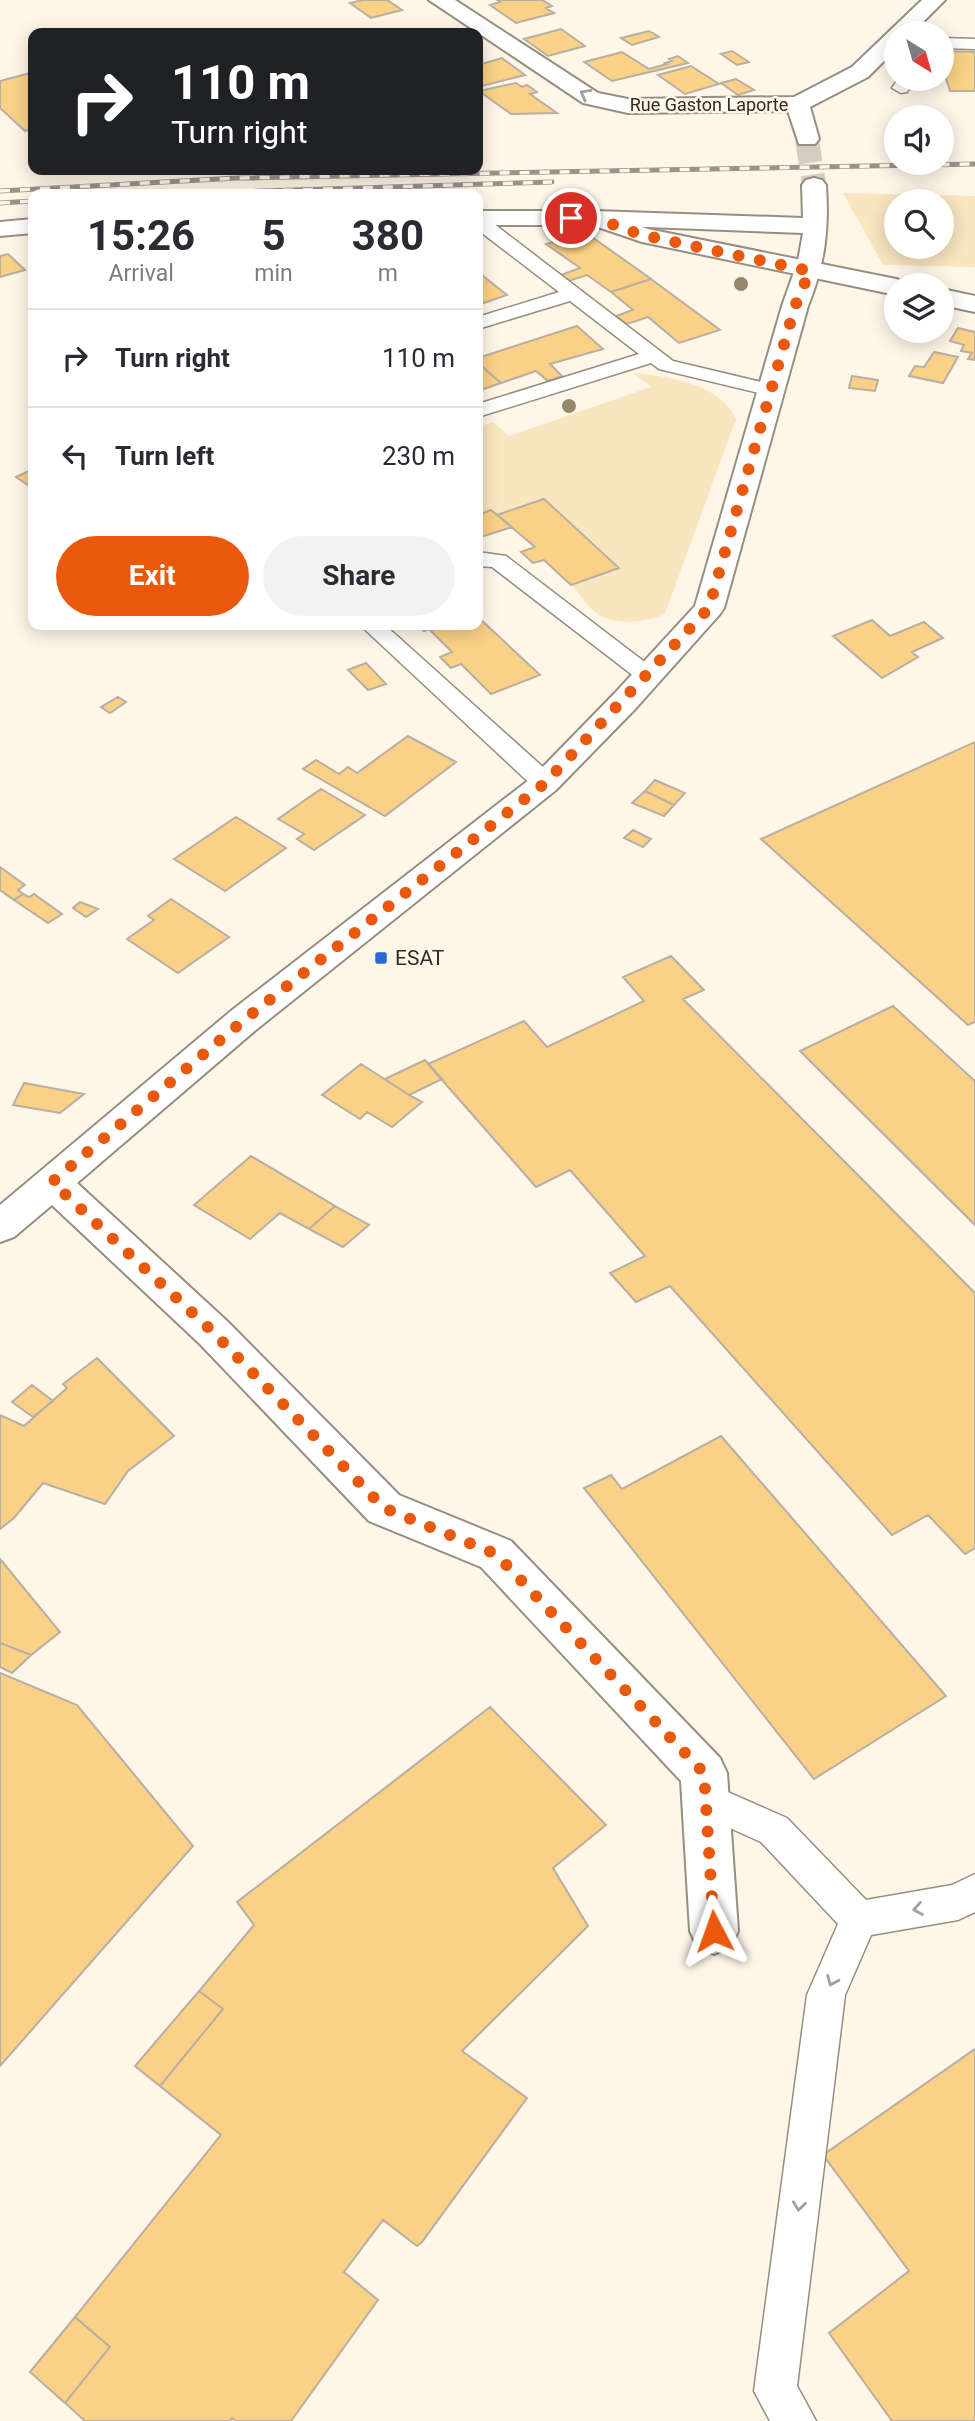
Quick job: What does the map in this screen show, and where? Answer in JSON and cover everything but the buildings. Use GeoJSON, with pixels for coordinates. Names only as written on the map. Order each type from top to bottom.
{"type":"FeatureCollection","features":[{"type":"Feature","properties":{"kind":"street","name":"Rue Gaston Laporte"},"geometry":{"type":"LineString","coordinates":[[440,0],[591,98],[628,106],[798,104]]}},
{"type":"Feature","properties":{"kind":"street"},"geometry":{"type":"LineString","coordinates":[[912,21],[934,0]]}},
{"type":"Feature","properties":{"kind":"street"},"geometry":{"type":"LineString","coordinates":[[807,139],[798,104],[860,72],[884,49]]}},
{"type":"Feature","properties":{"kind":"street"},"geometry":{"type":"LineString","coordinates":[[0,1227],[244,1020],[545,783],[709,608],[795,306],[810,271],[817,226],[814,185]]}},
{"type":"Feature","properties":{"kind":"street"},"geometry":{"type":"LineString","coordinates":[[483,220],[595,218],[817,226]]}},
{"type":"Feature","properties":{"kind":"street"},"geometry":{"type":"LineString","coordinates":[[595,218],[642,235],[884,285]]}},
{"type":"Feature","properties":{"kind":"street"},"geometry":{"type":"LineString","coordinates":[[0,229],[28,226]]}},
{"type":"Feature","properties":{"kind":"street"},"geometry":{"type":"LineString","coordinates":[[954,300],[975,304]]}},
{"type":"Feature","properties":{"kind":"street"},"geometry":{"type":"LineString","coordinates":[[52,1182],[214,1333],[384,1508],[496,1554],[704,1773],[714,1931]]}},
{"type":"Feature","properties":{"kind":"lane"},"geometry":{"type":"LineString","coordinates":[[954,43],[975,44]]}},
{"type":"Feature","properties":{"kind":"lane"},"geometry":{"type":"LineString","coordinates":[[483,224],[666,365],[771,390]]}},
{"type":"Feature","properties":{"kind":"lane"},"geometry":{"type":"LineString","coordinates":[[483,321],[573,294]]}},
{"type":"Feature","properties":{"kind":"lane"},"geometry":{"type":"LineString","coordinates":[[483,409],[654,356]]}},
{"type":"Feature","properties":{"kind":"lane"},"geometry":{"type":"LineString","coordinates":[[483,560],[498,561],[647,675]]}},
{"type":"Feature","properties":{"kind":"lane"},"geometry":{"type":"LineString","coordinates":[[377,630],[545,783]]}},
{"type":"Feature","properties":{"kind":"lane"},"geometry":{"type":"LineString","coordinates":[[705,1799],[774,1830],[859,1919]]}},
{"type":"Feature","properties":{"kind":"lane"},"geometry":{"type":"LineString","coordinates":[[859,1919],[958,1902],[975,1892]]}},
{"type":"Feature","properties":{"kind":"lane"},"geometry":{"type":"LineString","coordinates":[[795,2421],[775,2391],[826,1995],[859,1919]]}},
{"type":"Feature","properties":{"kind":"shaded area"},"geometry":{"type":"Polygon","coordinates":[[[843,193],[884,194],[884,259],[954,259],[954,196],[975,196],[975,267],[883,265],[843,193]]]}},
{"type":"Feature","properties":{"kind":"shaded area"},"geometry":{"type":"Polygon","coordinates":[[[633,373],[676,379],[706,390],[729,407],[736,419],[665,614],[641,621],[615,621],[599,615],[572,586],[621,568],[544,499],[498,514],[491,510],[483,512],[483,425],[493,422],[509,436],[651,387],[633,373]]]}},
{"type":"Feature","properties":{"kind":"tunnel"},"geometry":{"type":"LineString","coordinates":[[807,139],[814,185]]}},
{"type":"Feature","properties":{"kind":"railway"},"geometry":{"type":"LineString","coordinates":[[483,173],[975,164]]}},
{"type":"Feature","properties":{"kind":"railway"},"geometry":{"type":"LineString","coordinates":[[36,189],[237,178],[395,175]]}},
{"type":"Feature","properties":{"kind":"railway"},"geometry":{"type":"LineString","coordinates":[[325,189],[552,182]]}},
{"type":"Feature","properties":{"kind":"railway"},"geometry":{"type":"LineString","coordinates":[[0,191],[28,189]]}},
{"type":"Feature","properties":{"kind":"railway"},"geometry":{"type":"LineString","coordinates":[[0,203],[28,201]]}},
{"type":"Feature","properties":{"kind":"place","name":"ESAT"},"geometry":{"type":"Point","coordinates":[381,958]}},
{"type":"Feature","properties":{"kind":"route"},"geometry":{"type":"LineString","coordinates":[[571,218],[595,218],[642,235],[810,271],[795,306],[762,416],[709,608],[625,701],[545,783],[244,1020],[52,1182],[214,1333],[384,1508],[496,1554],[704,1773],[714,1931]]}}]}
